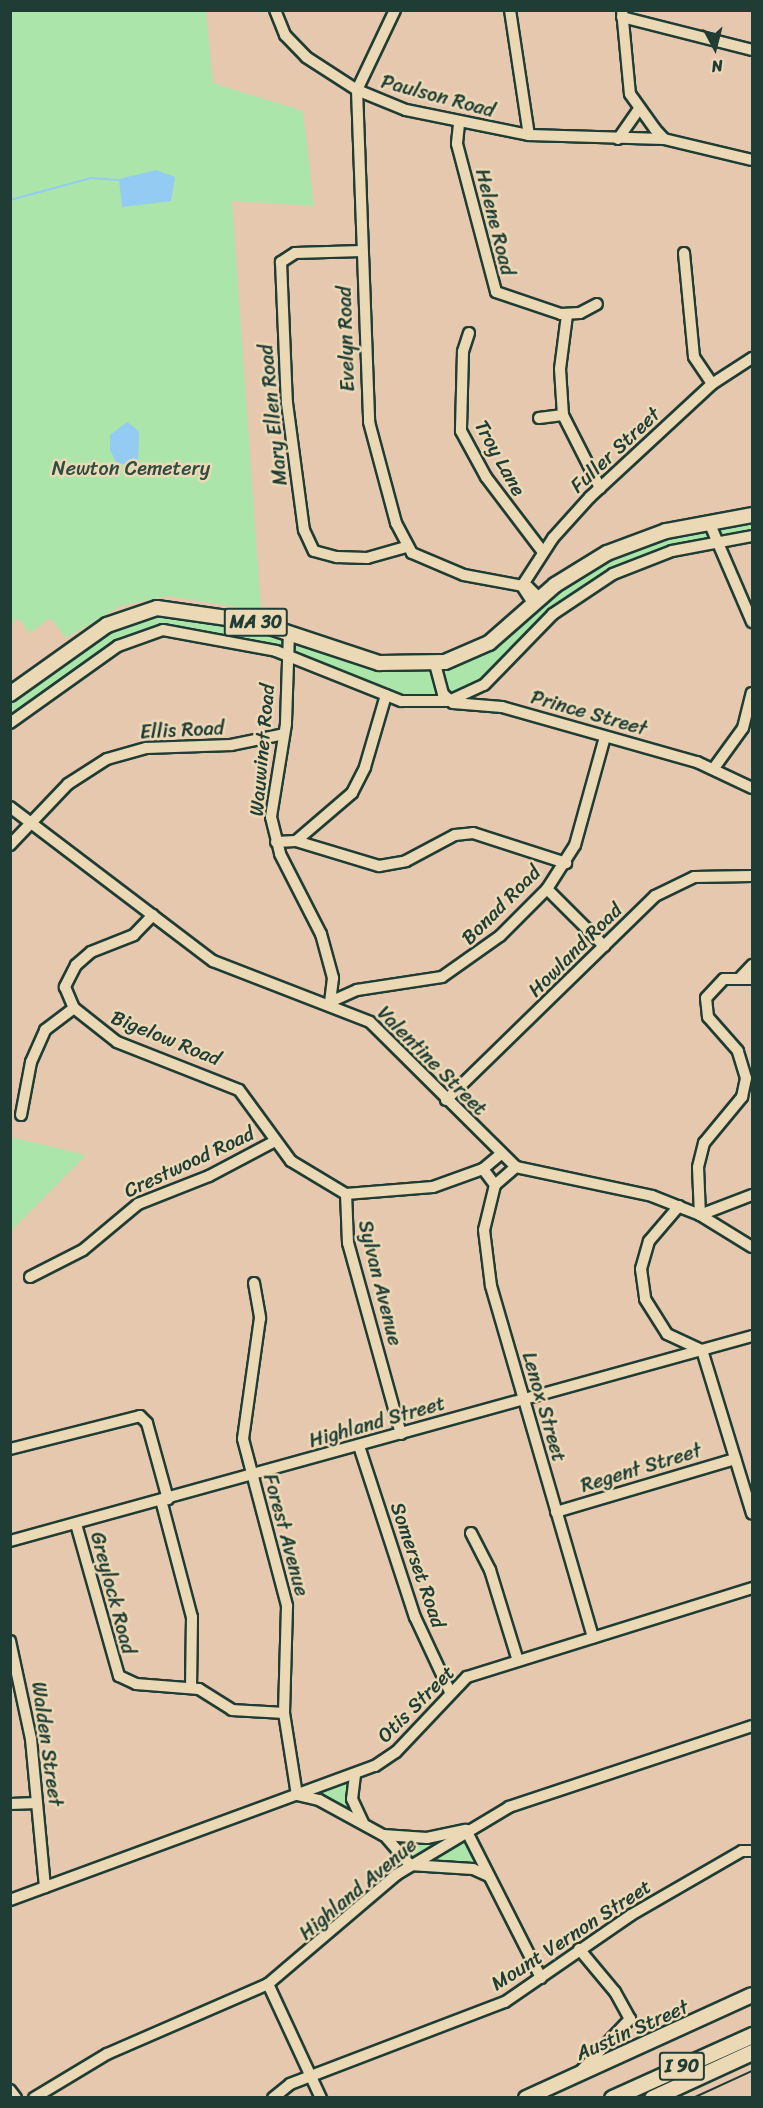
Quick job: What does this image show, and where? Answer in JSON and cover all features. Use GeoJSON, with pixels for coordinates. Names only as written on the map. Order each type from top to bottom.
{"type":"FeatureCollection","features":[{"type":"Feature","properties":{"kind":"highway","name":"I 90"},"geometry":{"type":"LineString","coordinates":[[612,2097],[753,2035]]}},
{"type":"Feature","properties":{"kind":"highway","name":"I 90"},"geometry":{"type":"LineString","coordinates":[[651,2097],[753,2052]]}},
{"type":"Feature","properties":{"kind":"main road","name":"MA 30"},"geometry":{"type":"LineString","coordinates":[[10,694],[90,636],[141,611],[191,609],[289,632],[379,663],[435,664],[481,648],[536,600],[619,547],[709,522],[753,514]]}},
{"type":"Feature","properties":{"kind":"main road","name":"Austin Street"},"geometry":{"type":"LineString","coordinates":[[526,2097],[753,1995]]}},
{"type":"Feature","properties":{"kind":"street","name":"Paulson Road"},"geometry":{"type":"LineString","coordinates":[[276,10],[294,48],[357,90],[459,124],[529,135],[664,139],[753,160]]}},
{"type":"Feature","properties":{"kind":"street","name":"Evelyn Road"},"geometry":{"type":"LineString","coordinates":[[395,10],[357,90],[368,414],[406,546]]}},
{"type":"Feature","properties":{"kind":"street"},"geometry":{"type":"LineString","coordinates":[[510,10],[529,135]]}},
{"type":"Feature","properties":{"kind":"street"},"geometry":{"type":"LineString","coordinates":[[664,139],[639,109],[627,80],[622,14],[753,50]]}},
{"type":"Feature","properties":{"kind":"street"},"geometry":{"type":"LineString","coordinates":[[618,139],[639,109]]}},
{"type":"Feature","properties":{"kind":"street","name":"Helene Road"},"geometry":{"type":"LineString","coordinates":[[459,124],[458,144],[492,285],[505,299],[567,315]]}},
{"type":"Feature","properties":{"kind":"street","name":"Mary Ellen Road"},"geometry":{"type":"LineString","coordinates":[[362,251],[295,253],[281,262],[287,403],[304,530],[314,551],[336,557],[367,558],[406,546]]}},
{"type":"Feature","properties":{"kind":"street"},"geometry":{"type":"LineString","coordinates":[[684,253],[694,357],[712,384]]}},
{"type":"Feature","properties":{"kind":"street"},"geometry":{"type":"LineString","coordinates":[[597,304],[567,315],[560,369],[563,415],[600,488]]}},
{"type":"Feature","properties":{"kind":"street","name":"Troy Lane"},"geometry":{"type":"LineString","coordinates":[[469,333],[463,352],[461,431],[486,477],[543,552]]}},
{"type":"Feature","properties":{"kind":"street","name":"Fuller Street"},"geometry":{"type":"LineString","coordinates":[[522,586],[543,552],[600,488],[712,384],[753,358]]}},
{"type":"Feature","properties":{"kind":"street"},"geometry":{"type":"LineString","coordinates":[[539,418],[563,415]]}},
{"type":"Feature","properties":{"kind":"street"},"geometry":{"type":"LineString","coordinates":[[709,522],[753,622]]}},
{"type":"Feature","properties":{"kind":"street"},"geometry":{"type":"LineString","coordinates":[[10,723],[91,663],[145,633],[196,632],[286,654],[386,695],[420,704],[449,701],[484,685],[545,622],[590,587],[648,559],[753,536]]}},
{"type":"Feature","properties":{"kind":"street"},"geometry":{"type":"LineString","coordinates":[[406,546],[424,561],[464,575],[522,586],[536,600]]}},
{"type":"Feature","properties":{"kind":"street","name":"Wauwinet Road"},"geometry":{"type":"LineString","coordinates":[[289,632],[286,654],[284,734],[271,803],[276,842],[321,934],[333,978],[330,1002]]}},
{"type":"Feature","properties":{"kind":"street"},"geometry":{"type":"LineString","coordinates":[[435,664],[449,701]]}},
{"type":"Feature","properties":{"kind":"street"},"geometry":{"type":"LineString","coordinates":[[714,768],[743,728],[753,693]]}},
{"type":"Feature","properties":{"kind":"street"},"geometry":{"type":"LineString","coordinates":[[296,841],[352,793],[370,754],[386,695]]}},
{"type":"Feature","properties":{"kind":"street","name":"Prince Street"},"geometry":{"type":"LineString","coordinates":[[449,701],[502,707],[605,736],[714,768],[753,788]]}},
{"type":"Feature","properties":{"kind":"street","name":"Ellis Road"},"geometry":{"type":"LineString","coordinates":[[10,845],[31,819],[88,770],[127,751],[231,745],[284,734]]}},
{"type":"Feature","properties":{"kind":"street","name":"Bonad Road"},"geometry":{"type":"LineString","coordinates":[[330,1002],[357,990],[458,969],[547,889],[566,863],[605,736]]}},
{"type":"Feature","properties":{"kind":"street","name":"Valentine Street"},"geometry":{"type":"LineString","coordinates":[[10,807],[31,819],[153,915],[230,970],[330,1002],[369,1022],[516,1167],[614,1186],[680,1206],[700,1215],[753,1247]]}},
{"type":"Feature","properties":{"kind":"street"},"geometry":{"type":"LineString","coordinates":[[276,842],[296,841],[379,867],[406,861],[455,835],[473,833],[566,863]]}},
{"type":"Feature","properties":{"kind":"street","name":"Howland Road"},"geometry":{"type":"LineString","coordinates":[[446,1100],[655,896],[680,881],[753,876]]}},
{"type":"Feature","properties":{"kind":"street"},"geometry":{"type":"LineString","coordinates":[[547,889],[604,946]]}},
{"type":"Feature","properties":{"kind":"street"},"geometry":{"type":"LineString","coordinates":[[21,1115],[40,1040],[51,1023],[74,1008],[65,987],[76,965],[91,952],[134,935],[153,915]]}},
{"type":"Feature","properties":{"kind":"street"},"geometry":{"type":"LineString","coordinates":[[740,978],[753,965]]}},
{"type":"Feature","properties":{"kind":"street"},"geometry":{"type":"LineString","coordinates":[[753,979],[740,978],[716,983],[706,998],[708,1017],[738,1051],[746,1078],[742,1097],[704,1143],[698,1167],[700,1215],[753,1195]]}},
{"type":"Feature","properties":{"kind":"street","name":"Bigelow Road"},"geometry":{"type":"LineString","coordinates":[[74,1008],[117,1042],[238,1090],[275,1141],[310,1177],[346,1194]]}},
{"type":"Feature","properties":{"kind":"street","name":"Crestwood Road"},"geometry":{"type":"LineString","coordinates":[[30,1277],[82,1250],[138,1204],[209,1176],[275,1141]]}},
{"type":"Feature","properties":{"kind":"street","name":"Sylvan Avenue"},"geometry":{"type":"LineString","coordinates":[[401,1434],[348,1243],[346,1194],[406,1193],[483,1169],[501,1154]]}},
{"type":"Feature","properties":{"kind":"street"},"geometry":{"type":"LineString","coordinates":[[483,1169],[495,1185],[516,1167]]}},
{"type":"Feature","properties":{"kind":"street","name":"Lenox Street"},"geometry":{"type":"LineString","coordinates":[[495,1185],[484,1230],[485,1253],[523,1400],[593,1637]]}},
{"type":"Feature","properties":{"kind":"street"},"geometry":{"type":"LineString","coordinates":[[680,1206],[649,1241],[642,1284],[658,1324],[678,1341],[702,1350],[753,1514]]}},
{"type":"Feature","properties":{"kind":"street","name":"Forest Avenue"},"geometry":{"type":"LineString","coordinates":[[254,1283],[260,1318],[243,1425],[251,1476],[287,1606],[284,1713],[297,1795]]}},
{"type":"Feature","properties":{"kind":"street","name":"Highland Street"},"geometry":{"type":"LineString","coordinates":[[10,1542],[753,1336]]}},
{"type":"Feature","properties":{"kind":"street"},"geometry":{"type":"LineString","coordinates":[[10,1449],[140,1416],[147,1423],[192,1617],[191,1687]]}},
{"type":"Feature","properties":{"kind":"street","name":"Somerset Road"},"geometry":{"type":"LineString","coordinates":[[359,1446],[415,1617],[450,1692]]}},
{"type":"Feature","properties":{"kind":"street","name":"Regent Street"},"geometry":{"type":"LineString","coordinates":[[556,1512],[735,1459]]}},
{"type":"Feature","properties":{"kind":"street","name":"Greylock Road"},"geometry":{"type":"LineString","coordinates":[[76,1524],[114,1670],[136,1684],[191,1687],[232,1710],[284,1713]]}},
{"type":"Feature","properties":{"kind":"street"},"geometry":{"type":"LineString","coordinates":[[471,1533],[490,1570],[518,1661]]}},
{"type":"Feature","properties":{"kind":"street","name":"Otis Street"},"geometry":{"type":"LineString","coordinates":[[10,1900],[355,1774],[396,1752],[450,1692],[467,1677],[753,1588]]}},
{"type":"Feature","properties":{"kind":"street","name":"Walden Street"},"geometry":{"type":"LineString","coordinates":[[10,1641],[37,1803],[45,1887]]}},
{"type":"Feature","properties":{"kind":"street","name":"Highland Avenue"},"geometry":{"type":"LineString","coordinates":[[34,2097],[107,2054],[268,1984],[410,1865],[466,1830],[524,1801],[753,1726]]}},
{"type":"Feature","properties":{"kind":"street"},"geometry":{"type":"LineString","coordinates":[[355,1774],[352,1799],[364,1825]]}},
{"type":"Feature","properties":{"kind":"street"},"geometry":{"type":"LineString","coordinates":[[297,1795],[383,1835],[410,1865],[473,1869],[490,1876]]}},
{"type":"Feature","properties":{"kind":"street"},"geometry":{"type":"LineString","coordinates":[[10,1804],[37,1803]]}},
{"type":"Feature","properties":{"kind":"street"},"geometry":{"type":"LineString","coordinates":[[383,1835],[427,1838],[466,1830],[541,1978]]}},
{"type":"Feature","properties":{"kind":"street","name":"Mount Vernon Street"},"geometry":{"type":"LineString","coordinates":[[273,2097],[310,2076],[493,2007],[541,1978],[579,1949],[742,1851],[753,1851]]}},
{"type":"Feature","properties":{"kind":"street"},"geometry":{"type":"LineString","coordinates":[[577,2076],[630,2019],[615,1992],[579,1949]]}},
{"type":"Feature","properties":{"kind":"street"},"geometry":{"type":"LineString","coordinates":[[268,1984],[321,2097]]}},
{"type":"Feature","properties":{"kind":"street"},"geometry":{"type":"LineString","coordinates":[[10,2090],[16,2097]]}},
{"type":"Feature","properties":{"kind":"green space","name":"Newton Cemetery"},"geometry":{"type":"Polygon","coordinates":[[[11,11],[206,11],[213,83],[303,111],[314,206],[232,201],[261,611],[168,596],[121,606],[66,638],[50,618],[30,633],[18,618],[11,624],[11,11]]]}},
{"type":"Feature","properties":{"kind":"green space"},"geometry":{"type":"Polygon","coordinates":[[[752,515],[752,536],[685,548],[581,593],[484,685],[420,704],[276,651],[145,633],[11,723],[11,694],[107,625],[184,609],[353,656],[455,659],[607,553],[752,515]]]}},
{"type":"Feature","properties":{"kind":"green space"},"geometry":{"type":"Polygon","coordinates":[[[10,1137],[86,1155],[11,1231],[10,1137]]]}},
{"type":"Feature","properties":{"kind":"green space"},"geometry":{"type":"Polygon","coordinates":[[[355,1775],[358,1816],[297,1795],[355,1775]]]}},
{"type":"Feature","properties":{"kind":"green space"},"geometry":{"type":"Polygon","coordinates":[[[466,1830],[490,1876],[410,1865],[393,1843],[397,1837],[466,1830]]]}},
{"type":"Feature","properties":{"kind":"water"},"geometry":{"type":"Polygon","coordinates":[[[156,170],[175,177],[171,201],[122,207],[119,179],[156,170]]]}},
{"type":"Feature","properties":{"kind":"water"},"geometry":{"type":"Polygon","coordinates":[[[127,422],[139,431],[138,468],[116,462],[110,450],[110,435],[127,422]]]}},
{"type":"Feature","properties":{"kind":"waterway"},"geometry":{"type":"LineString","coordinates":[[10,200],[91,178],[118,180]]}},
{"type":"Feature","properties":{"kind":"railway"},"geometry":{"type":"LineString","coordinates":[[693,2098],[752,2071]]}}]}
